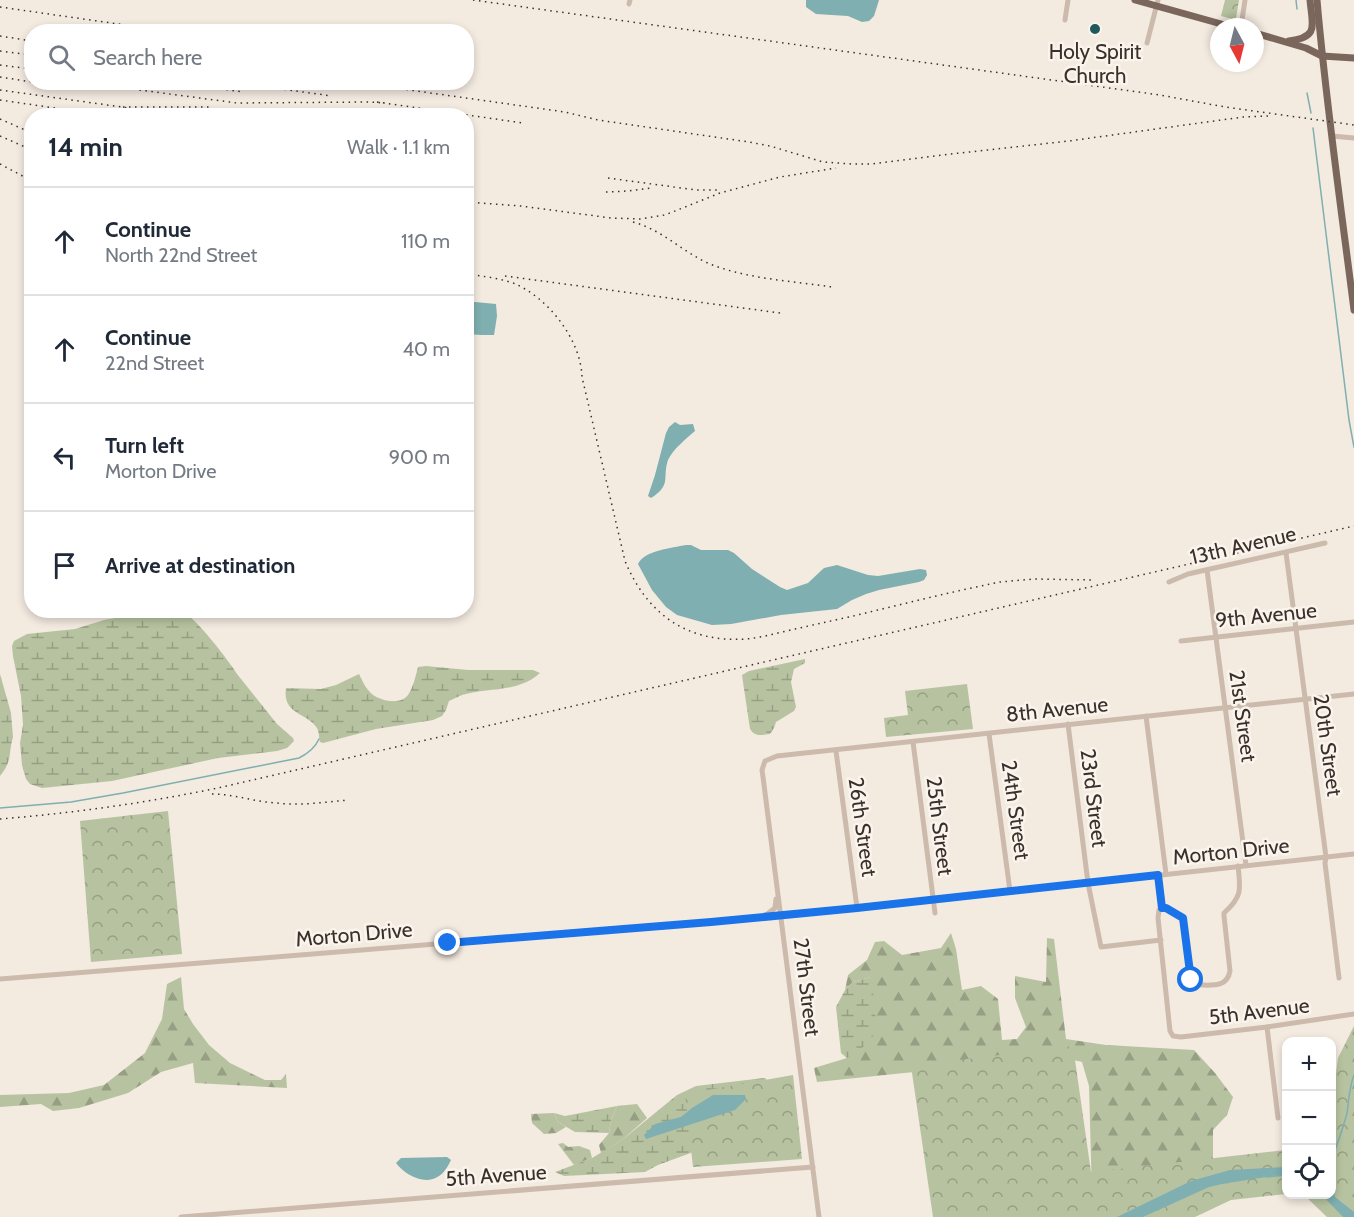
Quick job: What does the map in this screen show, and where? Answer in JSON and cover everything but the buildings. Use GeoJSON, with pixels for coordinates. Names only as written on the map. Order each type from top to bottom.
{"type":"FeatureCollection","features":[{"type":"Feature","properties":{"kind":"main road"},"geometry":{"type":"LineString","coordinates":[[1135,0],[1157,3],[1210,20]]}},
{"type":"Feature","properties":{"kind":"main road"},"geometry":{"type":"LineString","coordinates":[[1285,41],[1304,38],[1311,32],[1310,0]]}},
{"type":"Feature","properties":{"kind":"main road"},"geometry":{"type":"LineString","coordinates":[[1317,0],[1327,108],[1354,310]]}},
{"type":"Feature","properties":{"kind":"main road"},"geometry":{"type":"LineString","coordinates":[[1264,35],[1306,48],[1322,56],[1354,58]]}},
{"type":"Feature","properties":{"kind":"street"},"geometry":{"type":"LineString","coordinates":[[1065,20],[1068,0]]}},
{"type":"Feature","properties":{"kind":"street"},"geometry":{"type":"LineString","coordinates":[[1242,18],[1245,0]]}},
{"type":"Feature","properties":{"kind":"street"},"geometry":{"type":"LineString","coordinates":[[1147,43],[1157,3]]}},
{"type":"Feature","properties":{"kind":"street"},"geometry":{"type":"LineString","coordinates":[[1332,136],[1354,138]]}},
{"type":"Feature","properties":{"kind":"street","name":"13th Avenue"},"geometry":{"type":"LineString","coordinates":[[1169,582],[1188,574],[1325,543]]}},
{"type":"Feature","properties":{"kind":"street","name":"20th Street"},"geometry":{"type":"LineString","coordinates":[[1286,553],[1326,857],[1339,978]]}},
{"type":"Feature","properties":{"kind":"street","name":"21st Street"},"geometry":{"type":"LineString","coordinates":[[1207,570],[1246,866]]}},
{"type":"Feature","properties":{"kind":"street","name":"9th Avenue"},"geometry":{"type":"LineString","coordinates":[[1181,641],[1354,622]]}},
{"type":"Feature","properties":{"kind":"street","name":"8th Avenue"},"geometry":{"type":"LineString","coordinates":[[765,761],[777,756],[1354,694]]}},
{"type":"Feature","properties":{"kind":"street"},"geometry":{"type":"LineString","coordinates":[[1146,716],[1166,874]]}},
{"type":"Feature","properties":{"kind":"street","name":"23rd Street"},"geometry":{"type":"LineString","coordinates":[[1068,724],[1088,883],[1101,947],[1161,940]]}},
{"type":"Feature","properties":{"kind":"street","name":"24th Street"},"geometry":{"type":"LineString","coordinates":[[989,734],[1010,891]]}},
{"type":"Feature","properties":{"kind":"street","name":"25th Street"},"geometry":{"type":"LineString","coordinates":[[913,742],[935,913]]}},
{"type":"Feature","properties":{"kind":"street","name":"26th Street"},"geometry":{"type":"LineString","coordinates":[[836,751],[857,908]]}},
{"type":"Feature","properties":{"kind":"street","name":"27th Street"},"geometry":{"type":"LineString","coordinates":[[765,761],[762,770],[819,1217]]}},
{"type":"Feature","properties":{"kind":"street","name":"Morton Drive"},"geometry":{"type":"LineString","coordinates":[[0,979],[762,917],[1354,854]]}},
{"type":"Feature","properties":{"kind":"street"},"geometry":{"type":"LineString","coordinates":[[1162,908],[1183,918],[1191,980],[1198,985],[1227,981],[1230,974],[1224,913],[1238,899],[1238,866]]}},
{"type":"Feature","properties":{"kind":"street"},"geometry":{"type":"LineString","coordinates":[[1158,875],[1162,908],[1158,914],[1161,940]]}},
{"type":"Feature","properties":{"kind":"street"},"geometry":{"type":"LineString","coordinates":[[762,917],[775,908],[777,888]]}},
{"type":"Feature","properties":{"kind":"street","name":"5th Avenue"},"geometry":{"type":"LineString","coordinates":[[1161,940],[1170,1031],[1173,1036],[1267,1027],[1354,1014]]}},
{"type":"Feature","properties":{"kind":"street"},"geometry":{"type":"LineString","coordinates":[[1267,1027],[1278,1118]]}},
{"type":"Feature","properties":{"kind":"street","name":"5th Avenue"},"geometry":{"type":"LineString","coordinates":[[181,1217],[813,1167]]}},
{"type":"Feature","properties":{"kind":"green space"},"geometry":{"type":"Polygon","coordinates":[[[1225,0],[1239,0],[1236,18],[1221,16],[1225,0]]]}},
{"type":"Feature","properties":{"kind":"green space"},"geometry":{"type":"Polygon","coordinates":[[[192,618],[212,640],[277,724],[294,741],[287,748],[277,751],[218,758],[112,781],[42,788],[30,784],[22,765],[20,743],[23,725],[21,696],[13,656],[14,641],[27,634],[75,629],[104,620],[192,618]]]}},
{"type":"Feature","properties":{"kind":"green space"},"geometry":{"type":"Polygon","coordinates":[[[805,659],[805,663],[794,669],[791,682],[796,707],[794,711],[776,722],[770,734],[754,733],[750,729],[742,675],[749,671],[805,659]]]}},
{"type":"Feature","properties":{"kind":"green space"},"geometry":{"type":"Polygon","coordinates":[[[418,667],[468,670],[533,670],[540,673],[513,687],[462,695],[449,701],[442,716],[433,720],[376,729],[323,743],[320,742],[319,733],[313,723],[291,708],[286,697],[286,688],[321,689],[359,674],[366,688],[377,697],[388,701],[400,700],[410,692],[418,667]]]}},
{"type":"Feature","properties":{"kind":"green space"},"geometry":{"type":"Polygon","coordinates":[[[0,674],[11,713],[13,737],[9,761],[0,776],[0,674]]]}},
{"type":"Feature","properties":{"kind":"green space"},"geometry":{"type":"Polygon","coordinates":[[[967,684],[973,729],[886,737],[884,718],[908,715],[905,691],[967,684]]]}},
{"type":"Feature","properties":{"kind":"green space"},"geometry":{"type":"Polygon","coordinates":[[[921,697],[923,714],[914,715],[912,698],[921,697]]]}},
{"type":"Feature","properties":{"kind":"green space"},"geometry":{"type":"Polygon","coordinates":[[[168,811],[182,954],[91,962],[80,821],[168,811]]]}},
{"type":"Feature","properties":{"kind":"green space"},"geometry":{"type":"Polygon","coordinates":[[[951,933],[956,949],[962,990],[981,986],[998,999],[1002,1040],[1017,1039],[1026,1027],[1015,998],[1015,976],[1046,982],[1047,938],[1054,939],[1066,1039],[1106,1045],[1194,1050],[1233,1097],[1227,1115],[1213,1130],[1213,1161],[1092,1196],[1089,1086],[1082,1062],[1060,1057],[817,1082],[814,1068],[847,1058],[871,977],[853,982],[845,990],[848,975],[867,960],[875,942],[884,941],[902,955],[941,948],[951,933]]]}},
{"type":"Feature","properties":{"kind":"green space"},"geometry":{"type":"Polygon","coordinates":[[[181,977],[184,1009],[209,1045],[230,1063],[265,1080],[281,1080],[286,1074],[287,1088],[195,1083],[193,1063],[161,1072],[128,1093],[79,1108],[53,1111],[41,1104],[0,1107],[0,1095],[69,1093],[104,1085],[145,1053],[162,1019],[167,984],[181,977]]]}},
{"type":"Feature","properties":{"kind":"green space"},"geometry":{"type":"Polygon","coordinates":[[[871,977],[876,1033],[863,1047],[847,1058],[841,1053],[836,1007],[845,990],[853,982],[871,977]]]}},
{"type":"Feature","properties":{"kind":"green space"},"geometry":{"type":"Polygon","coordinates":[[[1354,1026],[1354,1217],[1327,1217],[1308,1199],[1336,1199],[1338,1058],[1354,1026]]]}},
{"type":"Feature","properties":{"kind":"green space"},"geometry":{"type":"Polygon","coordinates":[[[1073,1046],[1091,1172],[1282,1150],[1282,1194],[1231,1200],[1195,1217],[933,1217],[911,1066],[1073,1046]]]}},
{"type":"Feature","properties":{"kind":"green space"},"geometry":{"type":"Polygon","coordinates":[[[793,1075],[802,1159],[693,1167],[685,1094],[793,1075]]]}},
{"type":"Feature","properties":{"kind":"green space"},"geometry":{"type":"Polygon","coordinates":[[[765,1078],[774,1088],[696,1151],[645,1172],[564,1176],[555,1172],[592,1158],[622,1140],[677,1095],[696,1086],[765,1078]]]}},
{"type":"Feature","properties":{"kind":"green space"},"geometry":{"type":"Polygon","coordinates":[[[637,1104],[647,1118],[622,1140],[601,1153],[599,1145],[609,1133],[617,1106],[637,1104]]]}},
{"type":"Feature","properties":{"kind":"green space"},"geometry":{"type":"Polygon","coordinates":[[[617,1106],[609,1133],[575,1132],[558,1122],[554,1113],[565,1116],[617,1106]]]}},
{"type":"Feature","properties":{"kind":"green space"},"geometry":{"type":"Polygon","coordinates":[[[554,1113],[558,1122],[566,1127],[556,1133],[544,1134],[532,1123],[531,1114],[554,1113]]]}},
{"type":"Feature","properties":{"kind":"green space"},"geometry":{"type":"Polygon","coordinates":[[[563,1143],[568,1147],[579,1146],[590,1150],[592,1158],[574,1165],[558,1144],[563,1143]]]}},
{"type":"Feature","properties":{"kind":"water"},"geometry":{"type":"Polygon","coordinates":[[[806,0],[879,0],[874,16],[869,21],[862,22],[848,16],[816,14],[806,7],[806,0]]]}},
{"type":"Feature","properties":{"kind":"water"},"geometry":{"type":"Polygon","coordinates":[[[474,302],[496,304],[494,335],[474,334],[474,302]]]}},
{"type":"Feature","properties":{"kind":"water"},"geometry":{"type":"Polygon","coordinates":[[[675,422],[680,425],[693,424],[695,431],[670,456],[666,466],[664,485],[651,498],[648,496],[666,433],[675,422]]]}},
{"type":"Feature","properties":{"kind":"water"},"geometry":{"type":"Polygon","coordinates":[[[686,545],[701,550],[728,550],[752,569],[787,590],[808,583],[824,568],[837,565],[868,575],[878,576],[920,569],[926,570],[927,575],[919,582],[866,594],[837,609],[712,625],[677,615],[666,607],[652,590],[638,564],[641,559],[653,553],[686,545]]]}},
{"type":"Feature","properties":{"kind":"water"},"geometry":{"type":"Polygon","coordinates":[[[713,1095],[745,1095],[746,1099],[735,1110],[646,1139],[644,1135],[655,1124],[681,1117],[713,1095]]]}},
{"type":"Feature","properties":{"kind":"water"},"geometry":{"type":"Polygon","coordinates":[[[447,1157],[451,1160],[445,1171],[434,1179],[428,1180],[410,1175],[396,1163],[401,1158],[447,1157]]]}},
{"type":"Feature","properties":{"kind":"water"},"geometry":{"type":"Polygon","coordinates":[[[1282,1167],[1282,1175],[1209,1187],[1143,1217],[1117,1217],[1191,1181],[1230,1170],[1282,1167]]]}},
{"type":"Feature","properties":{"kind":"water"},"geometry":{"type":"Polygon","coordinates":[[[1336,1198],[1354,1212],[1354,1217],[1343,1217],[1326,1199],[1336,1198]]]}},
{"type":"Feature","properties":{"kind":"waterway"},"geometry":{"type":"LineString","coordinates":[[1296,0],[1297,9]]}},
{"type":"Feature","properties":{"kind":"waterway"},"geometry":{"type":"LineString","coordinates":[[1307,93],[1311,113]]}},
{"type":"Feature","properties":{"kind":"waterway"},"geometry":{"type":"LineString","coordinates":[[1313,128],[1354,447]]}},
{"type":"Feature","properties":{"kind":"waterway"},"geometry":{"type":"LineString","coordinates":[[0,808],[71,802],[299,758],[311,750],[319,739]]}},
{"type":"Feature","properties":{"kind":"waterway"},"geometry":{"type":"LineString","coordinates":[[1336,1148],[1347,1113],[1354,1075]]}},
{"type":"Feature","properties":{"kind":"waterway"},"geometry":{"type":"LineString","coordinates":[[1266,1177],[1282,1175]]}},
{"type":"Feature","properties":{"kind":"railway"},"geometry":{"type":"LineString","coordinates":[[473,0],[1160,95],[1225,107],[1354,125]]}},
{"type":"Feature","properties":{"kind":"railway"},"geometry":{"type":"LineString","coordinates":[[0,7],[118,24]]}},
{"type":"Feature","properties":{"kind":"railway"},"geometry":{"type":"LineString","coordinates":[[0,36],[24,40]]}},
{"type":"Feature","properties":{"kind":"railway"},"geometry":{"type":"LineString","coordinates":[[0,51],[24,54]]}},
{"type":"Feature","properties":{"kind":"railway"},"geometry":{"type":"LineString","coordinates":[[0,65],[24,68]]}},
{"type":"Feature","properties":{"kind":"railway"},"geometry":{"type":"LineString","coordinates":[[0,77],[24,81]]}},
{"type":"Feature","properties":{"kind":"railway"},"geometry":{"type":"LineString","coordinates":[[0,90],[129,108]]}},
{"type":"Feature","properties":{"kind":"railway"},"geometry":{"type":"LineString","coordinates":[[140,90],[237,103],[385,103]]}},
{"type":"Feature","properties":{"kind":"railway"},"geometry":{"type":"LineString","coordinates":[[229,90],[243,92]]}},
{"type":"Feature","properties":{"kind":"railway"},"geometry":{"type":"LineString","coordinates":[[289,90],[332,96]]}},
{"type":"Feature","properties":{"kind":"railway"},"geometry":{"type":"LineString","coordinates":[[410,90],[749,142],[823,162],[852,164],[871,164],[1069,141],[1243,117],[1268,116]]}},
{"type":"Feature","properties":{"kind":"railway"},"geometry":{"type":"LineString","coordinates":[[0,100],[54,108]]}},
{"type":"Feature","properties":{"kind":"railway"},"geometry":{"type":"LineString","coordinates":[[377,102],[419,108]]}},
{"type":"Feature","properties":{"kind":"railway"},"geometry":{"type":"LineString","coordinates":[[123,107],[213,107]]}},
{"type":"Feature","properties":{"kind":"railway"},"geometry":{"type":"LineString","coordinates":[[474,116],[523,123]]}},
{"type":"Feature","properties":{"kind":"railway"},"geometry":{"type":"LineString","coordinates":[[0,119],[24,130]]}},
{"type":"Feature","properties":{"kind":"railway"},"geometry":{"type":"LineString","coordinates":[[0,136],[24,146]]}},
{"type":"Feature","properties":{"kind":"railway"},"geometry":{"type":"LineString","coordinates":[[0,164],[24,177]]}},
{"type":"Feature","properties":{"kind":"railway"},"geometry":{"type":"LineString","coordinates":[[474,203],[521,206],[611,218],[640,219],[665,215],[720,193],[780,177],[836,168]]}},
{"type":"Feature","properties":{"kind":"railway"},"geometry":{"type":"LineString","coordinates":[[608,178],[696,190],[718,190]]}},
{"type":"Feature","properties":{"kind":"railway"},"geometry":{"type":"LineString","coordinates":[[606,192],[651,188]]}},
{"type":"Feature","properties":{"kind":"railway"},"geometry":{"type":"LineString","coordinates":[[633,222],[654,230],[700,259],[725,269],[755,276],[832,287]]}},
{"type":"Feature","properties":{"kind":"railway"},"geometry":{"type":"LineString","coordinates":[[474,275],[513,283],[526,290],[550,309],[569,335],[580,363],[625,561],[634,580],[657,610],[688,630],[705,636],[725,639],[750,639],[1000,582],[1034,579],[1095,580]]}},
{"type":"Feature","properties":{"kind":"railway"},"geometry":{"type":"LineString","coordinates":[[505,276],[780,313]]}},
{"type":"Feature","properties":{"kind":"railway"},"geometry":{"type":"LineString","coordinates":[[0,819],[109,807],[218,788],[1354,526]]}},
{"type":"Feature","properties":{"kind":"railway"},"geometry":{"type":"LineString","coordinates":[[212,794],[286,804],[349,800]]}},
{"type":"Feature","properties":{"kind":"place","name":"Holy Spirit Church"},"geometry":{"type":"Point","coordinates":[1095,29]}},
{"type":"Feature","properties":{"kind":"route"},"geometry":{"type":"LineString","coordinates":[[448,943],[711,922],[1158,875],[1162,908],[1183,918],[1191,980]]}}]}
